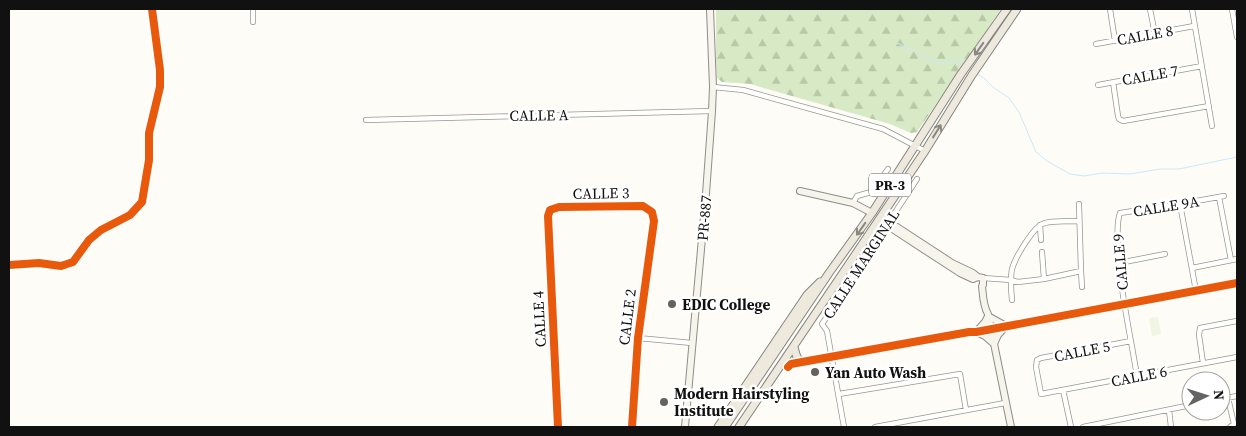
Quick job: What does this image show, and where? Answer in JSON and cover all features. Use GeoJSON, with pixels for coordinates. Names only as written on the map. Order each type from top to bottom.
{"type":"FeatureCollection","features":[{"type":"Feature","properties":{"kind":"main road","name":"PR-3"},"geometry":{"type":"LineString","coordinates":[[768,358],[806,295],[829,273],[872,213],[961,74],[1007,9]]}},
{"type":"Feature","properties":{"kind":"main road","name":"PR-3"},"geometry":{"type":"LineString","coordinates":[[739,427],[785,367],[794,347],[1017,9]]}},
{"type":"Feature","properties":{"kind":"main road"},"geometry":{"type":"LineString","coordinates":[[794,347],[796,357],[804,362]]}},
{"type":"Feature","properties":{"kind":"main road"},"geometry":{"type":"LineString","coordinates":[[718,427],[768,358]]}},
{"type":"Feature","properties":{"kind":"main road"},"geometry":{"type":"LineString","coordinates":[[725,427],[768,358]]}},
{"type":"Feature","properties":{"kind":"street"},"geometry":{"type":"LineString","coordinates":[[9,265],[39,263],[61,266],[73,262],[89,240],[101,230],[130,215],[142,202],[149,160],[149,133],[160,86],[160,70],[152,9]]}},
{"type":"Feature","properties":{"kind":"street"},"geometry":{"type":"LineString","coordinates":[[252,9],[253,22]]}},
{"type":"Feature","properties":{"kind":"street","name":"PR-887"},"geometry":{"type":"LineString","coordinates":[[685,427],[712,111],[710,9]]}},
{"type":"Feature","properties":{"kind":"street"},"geometry":{"type":"LineString","coordinates":[[1110,9],[1115,41]]}},
{"type":"Feature","properties":{"kind":"street"},"geometry":{"type":"LineString","coordinates":[[1150,9],[1155,34]]}},
{"type":"Feature","properties":{"kind":"street"},"geometry":{"type":"LineString","coordinates":[[1192,9],[1212,126]]}},
{"type":"Feature","properties":{"kind":"street"},"geometry":{"type":"LineString","coordinates":[[1232,9],[1236,20],[1237,38]]}},
{"type":"Feature","properties":{"kind":"street","name":"CALLE 8"},"geometry":{"type":"LineString","coordinates":[[1096,44],[1194,26]]}},
{"type":"Feature","properties":{"kind":"street","name":"CALLE 7"},"geometry":{"type":"LineString","coordinates":[[1098,85],[1202,66]]}},
{"type":"Feature","properties":{"kind":"street"},"geometry":{"type":"LineString","coordinates":[[1113,82],[1118,116],[1123,121],[1209,106]]}},
{"type":"Feature","properties":{"kind":"street"},"geometry":{"type":"LineString","coordinates":[[713,87],[743,90],[884,129],[924,151]]}},
{"type":"Feature","properties":{"kind":"street","name":"CALLE A"},"geometry":{"type":"LineString","coordinates":[[366,120],[712,111]]}},
{"type":"Feature","properties":{"kind":"street"},"geometry":{"type":"LineString","coordinates":[[853,203],[857,196],[872,192],[888,169]]}},
{"type":"Feature","properties":{"kind":"street","name":"CALLE MARGINAL"},"geometry":{"type":"LineString","coordinates":[[832,359],[827,331],[822,324],[889,225],[917,179]]}},
{"type":"Feature","properties":{"kind":"street"},"geometry":{"type":"LineString","coordinates":[[800,191],[853,203],[872,213]]}},
{"type":"Feature","properties":{"kind":"street","name":"CALLE 9A"},"geometry":{"type":"LineString","coordinates":[[1117,221],[1120,213],[1222,196],[1231,260]]}},
{"type":"Feature","properties":{"kind":"street"},"geometry":{"type":"LineString","coordinates":[[1079,204],[1082,287]]}},
{"type":"Feature","properties":{"kind":"street"},"geometry":{"type":"LineString","coordinates":[[1180,204],[1196,290]]}},
{"type":"Feature","properties":{"kind":"street","name":"CALLE 3"},"geometry":{"type":"LineString","coordinates":[[550,210],[560,207],[643,206],[652,212]]}},
{"type":"Feature","properties":{"kind":"street","name":"CALLE 4"},"geometry":{"type":"LineString","coordinates":[[550,210],[548,216],[558,427]]}},
{"type":"Feature","properties":{"kind":"street","name":"CALLE 2"},"geometry":{"type":"LineString","coordinates":[[632,427],[638,338],[654,221],[652,212]]}},
{"type":"Feature","properties":{"kind":"street"},"geometry":{"type":"LineString","coordinates":[[880,218],[894,230],[906,235],[943,260],[973,273],[981,280],[986,286],[987,305],[990,311],[982,326],[975,332]]}},
{"type":"Feature","properties":{"kind":"street"},"geometry":{"type":"LineString","coordinates":[[1012,300],[1012,269],[1018,255],[1040,225],[1044,223],[1080,221]]}},
{"type":"Feature","properties":{"kind":"street","name":"CALLE 9"},"geometry":{"type":"LineString","coordinates":[[1117,221],[1119,263],[1124,304]]}},
{"type":"Feature","properties":{"kind":"street"},"geometry":{"type":"LineString","coordinates":[[1040,225],[1041,240]]}},
{"type":"Feature","properties":{"kind":"street"},"geometry":{"type":"LineString","coordinates":[[1042,252],[1044,279]]}},
{"type":"Feature","properties":{"kind":"street"},"geometry":{"type":"LineString","coordinates":[[1119,263],[1165,254]]}},
{"type":"Feature","properties":{"kind":"street"},"geometry":{"type":"LineString","coordinates":[[1192,268],[1237,259]]}},
{"type":"Feature","properties":{"kind":"street"},"geometry":{"type":"LineString","coordinates":[[981,280],[1011,280],[1018,282],[1044,279],[1080,271]]}},
{"type":"Feature","properties":{"kind":"street"},"geometry":{"type":"LineString","coordinates":[[768,358],[785,367],[792,368],[969,332],[991,330],[1237,283]]}},
{"type":"Feature","properties":{"kind":"street"},"geometry":{"type":"LineString","coordinates":[[1124,304],[1137,376]]}},
{"type":"Feature","properties":{"kind":"street"},"geometry":{"type":"LineString","coordinates":[[988,315],[1006,326]]}},
{"type":"Feature","properties":{"kind":"street"},"geometry":{"type":"LineString","coordinates":[[988,315],[1011,427]]}},
{"type":"Feature","properties":{"kind":"street"},"geometry":{"type":"LineString","coordinates":[[1203,363],[1199,335],[1200,328],[1237,322]]}},
{"type":"Feature","properties":{"kind":"street"},"geometry":{"type":"LineString","coordinates":[[994,344],[1006,326]]}},
{"type":"Feature","properties":{"kind":"street"},"geometry":{"type":"LineString","coordinates":[[975,332],[985,336],[994,344]]}},
{"type":"Feature","properties":{"kind":"street"},"geometry":{"type":"LineString","coordinates":[[638,338],[692,344]]}},
{"type":"Feature","properties":{"kind":"street","name":"CALLE 5"},"geometry":{"type":"LineString","coordinates":[[1041,394],[1036,367],[1037,360],[1131,341]]}},
{"type":"Feature","properties":{"kind":"street","name":"CALLE 6"},"geometry":{"type":"LineString","coordinates":[[1041,394],[1237,357]]}},
{"type":"Feature","properties":{"kind":"street"},"geometry":{"type":"LineString","coordinates":[[785,367],[791,364],[832,359]]}},
{"type":"Feature","properties":{"kind":"street"},"geometry":{"type":"LineString","coordinates":[[832,359],[844,427]]}},
{"type":"Feature","properties":{"kind":"street"},"geometry":{"type":"LineString","coordinates":[[839,394],[960,374],[966,410]]}},
{"type":"Feature","properties":{"kind":"street"},"geometry":{"type":"LineString","coordinates":[[1063,390],[1072,427]]}},
{"type":"Feature","properties":{"kind":"street"},"geometry":{"type":"LineString","coordinates":[[875,427],[1005,403]]}},
{"type":"Feature","properties":{"kind":"street"},"geometry":{"type":"LineString","coordinates":[[1083,427],[1181,407]]}},
{"type":"Feature","properties":{"kind":"street"},"geometry":{"type":"LineString","coordinates":[[1169,410],[1171,427]]}},
{"type":"Feature","properties":{"kind":"street"},"geometry":{"type":"LineString","coordinates":[[1230,427],[1234,424],[1231,411]]}},
{"type":"Feature","properties":{"kind":"green space"},"geometry":{"type":"Polygon","coordinates":[[[716,9],[1001,9],[917,132],[911,133],[890,124],[750,84],[722,82],[717,78],[716,9]]]}},
{"type":"Feature","properties":{"kind":"green space"},"geometry":{"type":"Polygon","coordinates":[[[1158,317],[1161,334],[1152,336],[1149,318],[1158,317]]]}},
{"type":"Feature","properties":{"kind":"waterway"},"geometry":{"type":"LineString","coordinates":[[895,42],[938,63],[959,61],[964,64]]}},
{"type":"Feature","properties":{"kind":"waterway"},"geometry":{"type":"LineString","coordinates":[[977,74],[1009,98],[1019,112],[1036,152],[1047,161],[1070,174],[1084,176],[1102,173],[1130,174],[1160,169],[1179,169],[1237,157]]}},
{"type":"Feature","properties":{"kind":"cycle path"},"geometry":{"type":"LineString","coordinates":[[9,265],[39,263],[61,266],[73,262],[89,240],[101,230],[130,215],[142,202],[149,160],[149,133],[160,87],[160,70],[152,9]]}},
{"type":"Feature","properties":{"kind":"cycle path"},"geometry":{"type":"LineString","coordinates":[[558,427],[548,216],[550,210],[559,207],[643,206],[652,212],[654,221],[638,338],[632,427]]}},
{"type":"Feature","properties":{"kind":"cycle path"},"geometry":{"type":"LineString","coordinates":[[788,367],[791,364],[976,332],[1237,283]]}},
{"type":"Feature","properties":{"kind":"place","name":"EDIC College"},"geometry":{"type":"Point","coordinates":[672,304]}},
{"type":"Feature","properties":{"kind":"place","name":"Yan Auto Wash"},"geometry":{"type":"Point","coordinates":[815,372]}},
{"type":"Feature","properties":{"kind":"place","name":"Modern Hairstyling Institute"},"geometry":{"type":"Point","coordinates":[664,402]}}]}
